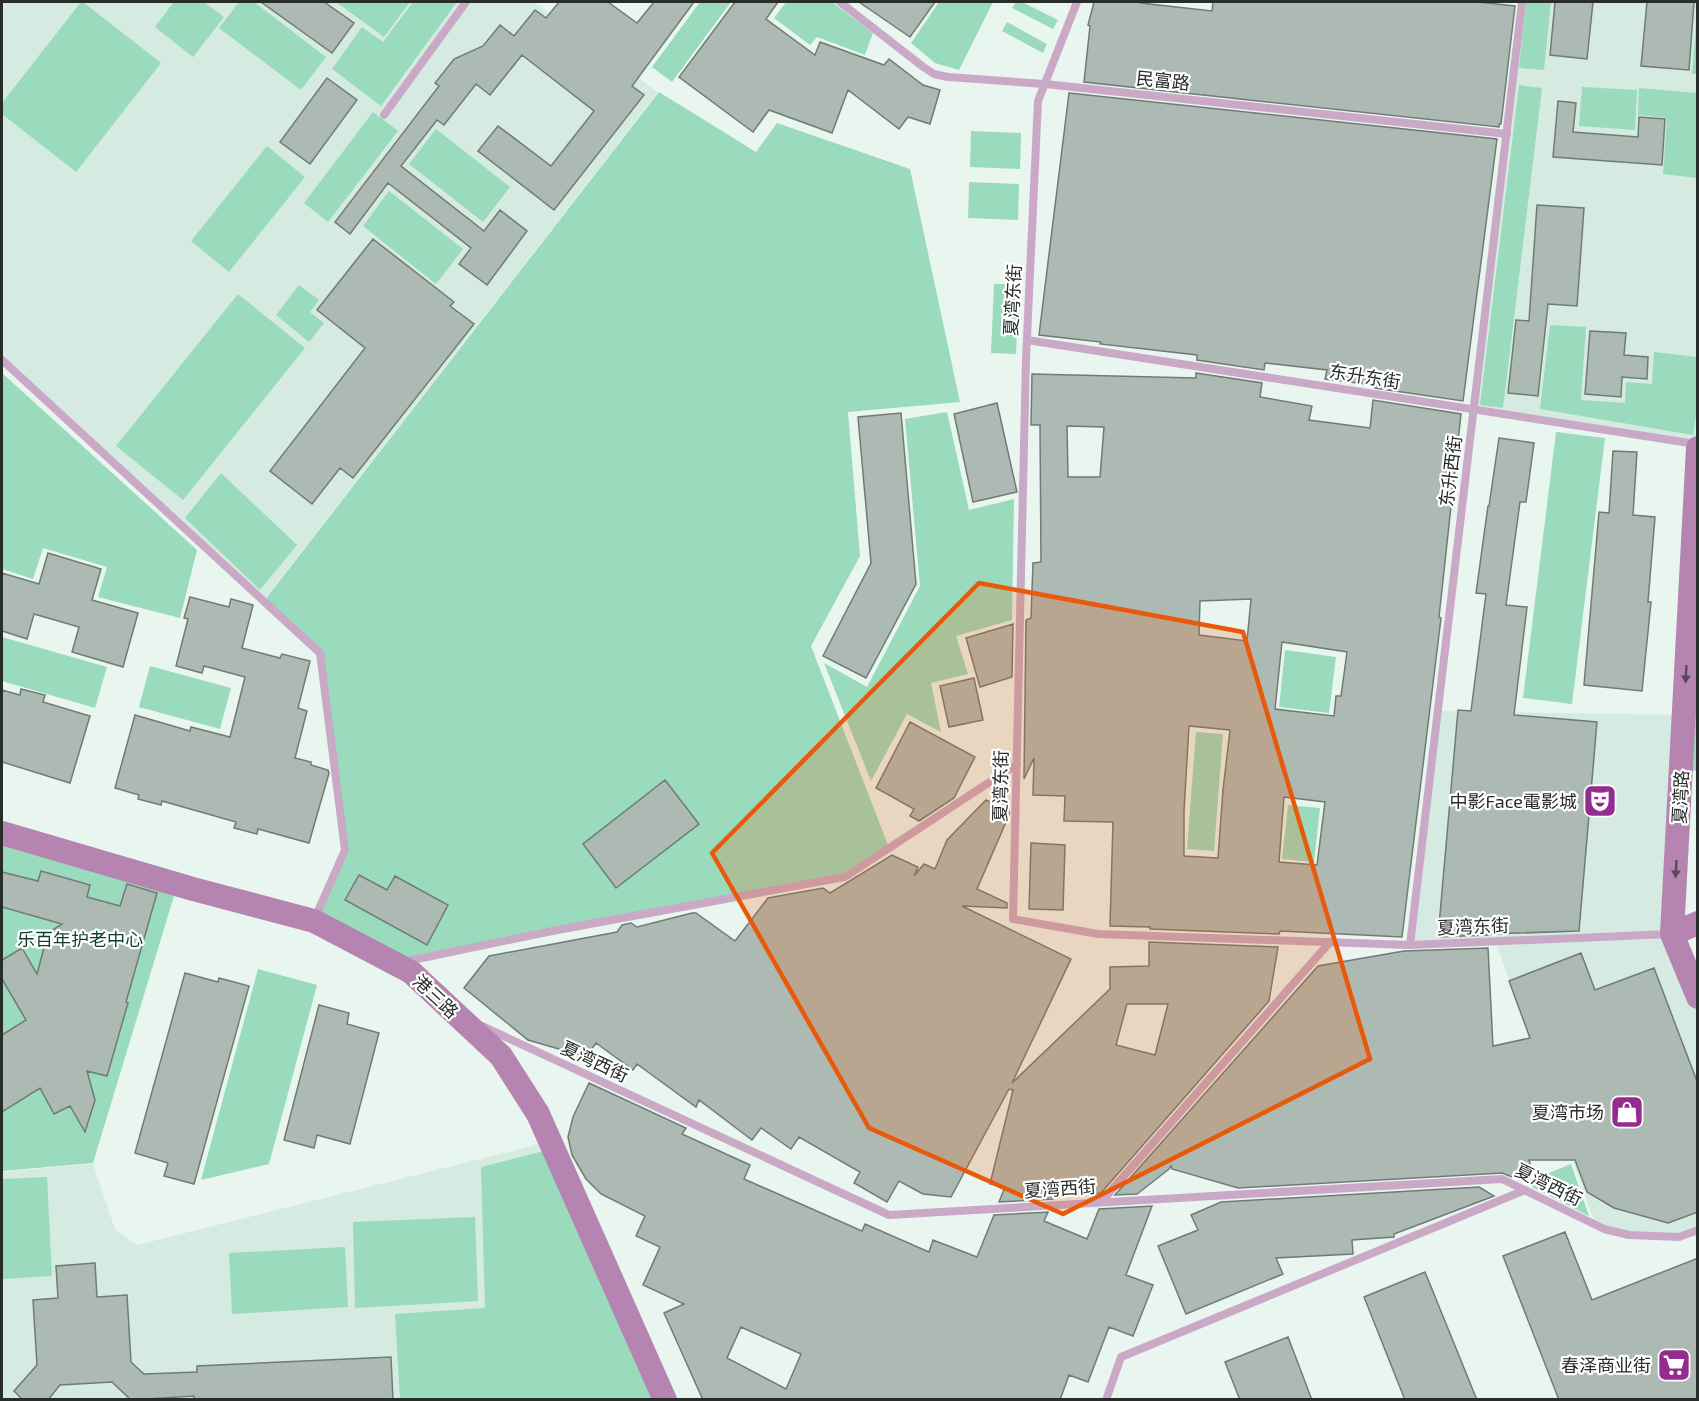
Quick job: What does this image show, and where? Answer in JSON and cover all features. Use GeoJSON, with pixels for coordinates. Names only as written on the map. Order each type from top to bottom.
{"type":"FeatureCollection","features":[{"type":"Feature","properties":{"kind":"main road","name":"夏湾路"},"geometry":{"type":"LineString","coordinates":[[1698,446],[1672,934],[1698,998]]}},
{"type":"Feature","properties":{"kind":"main road","name":"港三路"},"geometry":{"type":"LineString","coordinates":[[2,833],[314,921],[411,972],[501,1056],[538,1114],[664,1400]]}},
{"type":"Feature","properties":{"kind":"main road"},"geometry":{"type":"LineString","coordinates":[[1672,934],[1698,923]]}},
{"type":"Feature","properties":{"kind":"lane"},"geometry":{"type":"LineString","coordinates":[[384,116],[466,2]]}},
{"type":"Feature","properties":{"kind":"lane","name":"民富路"},"geometry":{"type":"LineString","coordinates":[[840,2],[918,63],[934,74],[948,77],[1045,84],[1507,134]]}},
{"type":"Feature","properties":{"kind":"lane","name":"夏湾东街"},"geometry":{"type":"LineString","coordinates":[[1077,2],[1038,101],[1027,340],[1013,919],[1098,933],[1410,945],[1672,934]]}},
{"type":"Feature","properties":{"kind":"lane","name":"东升西街"},"geometry":{"type":"LineString","coordinates":[[1410,945],[1522,2]]}},
{"type":"Feature","properties":{"kind":"lane","name":"东升东街"},"geometry":{"type":"LineString","coordinates":[[1027,340],[1698,446]]}},
{"type":"Feature","properties":{"kind":"lane"},"geometry":{"type":"LineString","coordinates":[[2,360],[320,653],[345,850],[314,921]]}},
{"type":"Feature","properties":{"kind":"lane"},"geometry":{"type":"LineString","coordinates":[[394,963],[552,931],[845,877],[1017,764]]}},
{"type":"Feature","properties":{"kind":"lane"},"geometry":{"type":"LineString","coordinates":[[1101,1202],[1330,942]]}},
{"type":"Feature","properties":{"kind":"lane","name":"夏湾西街"},"geometry":{"type":"LineString","coordinates":[[455,1014],[889,1215],[1502,1179],[1604,1229],[1629,1235],[1679,1236],[1698,1230]]}},
{"type":"Feature","properties":{"kind":"lane"},"geometry":{"type":"LineString","coordinates":[[1106,1400],[1121,1357],[1525,1190]]}},
{"type":"Feature","properties":{"kind":"highlighted area"},"geometry":{"type":"Polygon","coordinates":[[[979,583],[1243,632],[1370,1059],[1063,1214],[869,1128],[712,853],[979,583]]]}},
{"type":"Feature","properties":{"kind":"shaded area"},"geometry":{"type":"Polygon","coordinates":[[[2,2],[534,2],[658,92],[264,600],[2,359],[2,2]]]}},
{"type":"Feature","properties":{"kind":"shaded area"},"geometry":{"type":"Polygon","coordinates":[[[1523,2],[1697,2],[1697,443],[1476,408],[1523,2]]]}},
{"type":"Feature","properties":{"kind":"shaded area"},"geometry":{"type":"Polygon","coordinates":[[[1439,711],[1682,715],[1671,933],[1412,943],[1439,711]]]}},
{"type":"Feature","properties":{"kind":"shaded area","name":"夏湾市场"},"geometry":{"type":"Polygon","coordinates":[[[1671,936],[1697,1001],[1697,1229],[1679,1235],[1630,1234],[1595,1224],[1496,943],[1671,936]]]}},
{"type":"Feature","properties":{"kind":"shaded area"},"geometry":{"type":"Polygon","coordinates":[[[548,1142],[662,1400],[2,1400],[2,1172],[93,1164],[115,1229],[137,1245],[548,1142]]]}},
{"type":"Feature","properties":{"kind":"green space"},"geometry":{"type":"Polygon","coordinates":[[[81,2],[161,63],[76,172],[2,114],[2,103],[81,2]]]}},
{"type":"Feature","properties":{"kind":"green space"},"geometry":{"type":"Polygon","coordinates":[[[174,2],[204,2],[224,17],[193,57],[155,27],[174,2]]]}},
{"type":"Feature","properties":{"kind":"green space"},"geometry":{"type":"Polygon","coordinates":[[[239,2],[254,2],[326,57],[301,90],[219,28],[239,2]]]}},
{"type":"Feature","properties":{"kind":"green space"},"geometry":{"type":"Polygon","coordinates":[[[336,2],[410,2],[384,37],[336,2]]]}},
{"type":"Feature","properties":{"kind":"green space"},"geometry":{"type":"Polygon","coordinates":[[[413,2],[457,2],[381,106],[332,69],[362,27],[383,42],[413,2]]]}},
{"type":"Feature","properties":{"kind":"green space"},"geometry":{"type":"Polygon","coordinates":[[[700,2],[731,2],[672,82],[652,67],[700,2]]]}},
{"type":"Feature","properties":{"kind":"green space"},"geometry":{"type":"Polygon","coordinates":[[[786,2],[832,2],[873,33],[865,55],[817,37],[810,45],[774,18],[786,2]]]}},
{"type":"Feature","properties":{"kind":"green space"},"geometry":{"type":"Polygon","coordinates":[[[939,2],[993,2],[959,70],[935,63],[911,43],[939,2]]]}},
{"type":"Feature","properties":{"kind":"green space"},"geometry":{"type":"Polygon","coordinates":[[[1016,2],[1022,2],[1058,20],[1053,29],[1012,8],[1016,2]]]}},
{"type":"Feature","properties":{"kind":"green space"},"geometry":{"type":"Polygon","coordinates":[[[1526,2],[1551,2],[1544,70],[1519,68],[1526,2]]]}},
{"type":"Feature","properties":{"kind":"green space"},"geometry":{"type":"Polygon","coordinates":[[[1697,12],[1697,74],[1692,74],[1697,12]]]}},
{"type":"Feature","properties":{"kind":"green space"},"geometry":{"type":"Polygon","coordinates":[[[1007,22],[1047,44],[1043,53],[1002,31],[1007,22]]]}},
{"type":"Feature","properties":{"kind":"green space"},"geometry":{"type":"Polygon","coordinates":[[[1519,85],[1542,88],[1503,408],[1480,405],[1519,85]]]}},
{"type":"Feature","properties":{"kind":"green space"},"geometry":{"type":"Polygon","coordinates":[[[1582,87],[1637,90],[1635,130],[1579,126],[1582,87]]]}},
{"type":"Feature","properties":{"kind":"green space"},"geometry":{"type":"Polygon","coordinates":[[[1639,88],[1697,93],[1697,178],[1663,174],[1667,118],[1638,115],[1639,88]]]}},
{"type":"Feature","properties":{"kind":"green space"},"geometry":{"type":"Polygon","coordinates":[[[659,92],[756,152],[777,123],[910,169],[960,402],[848,412],[860,556],[811,646],[888,845],[845,875],[394,962],[314,920],[346,850],[320,653],[264,601],[659,92]]]}},
{"type":"Feature","properties":{"kind":"green space"},"geometry":{"type":"Polygon","coordinates":[[[373,112],[398,131],[328,222],[304,203],[373,112]]]}},
{"type":"Feature","properties":{"kind":"green space"},"geometry":{"type":"Polygon","coordinates":[[[436,129],[510,187],[483,222],[409,164],[436,129]]]}},
{"type":"Feature","properties":{"kind":"green space"},"geometry":{"type":"Polygon","coordinates":[[[971,131],[1021,133],[1020,169],[970,167],[971,131]]]}},
{"type":"Feature","properties":{"kind":"green space"},"geometry":{"type":"Polygon","coordinates":[[[267,146],[305,177],[229,272],[191,241],[267,146]]]}},
{"type":"Feature","properties":{"kind":"green space"},"geometry":{"type":"Polygon","coordinates":[[[969,182],[1019,184],[1018,220],[968,218],[969,182]]]}},
{"type":"Feature","properties":{"kind":"green space"},"geometry":{"type":"Polygon","coordinates":[[[389,191],[463,249],[436,284],[363,226],[389,191]]]}},
{"type":"Feature","properties":{"kind":"green space"},"geometry":{"type":"Polygon","coordinates":[[[994,284],[1019,284],[1016,354],[991,353],[994,284]]]}},
{"type":"Feature","properties":{"kind":"green space"},"geometry":{"type":"Polygon","coordinates":[[[299,285],[319,300],[310,312],[324,323],[309,342],[276,315],[299,285]]]}},
{"type":"Feature","properties":{"kind":"green space"},"geometry":{"type":"Polygon","coordinates":[[[238,294],[305,348],[183,500],[116,446],[238,294]]]}},
{"type":"Feature","properties":{"kind":"green space"},"geometry":{"type":"Polygon","coordinates":[[[1550,325],[1586,327],[1581,400],[1625,403],[1626,382],[1652,384],[1654,352],[1697,357],[1698,402],[1693,435],[1540,409],[1550,325]]]}},
{"type":"Feature","properties":{"kind":"green space"},"geometry":{"type":"Polygon","coordinates":[[[2,373],[197,550],[180,618],[98,597],[107,567],[43,548],[33,579],[2,569],[2,373]]]}},
{"type":"Feature","properties":{"kind":"green space"},"geometry":{"type":"Polygon","coordinates":[[[947,412],[969,510],[1014,499],[1012,620],[956,636],[968,674],[931,683],[941,732],[907,714],[871,781],[824,663],[867,687],[920,586],[905,419],[947,412]]]}},
{"type":"Feature","properties":{"kind":"green space"},"geometry":{"type":"Polygon","coordinates":[[[1556,432],[1605,438],[1572,704],[1523,698],[1556,432]]]}},
{"type":"Feature","properties":{"kind":"green space"},"geometry":{"type":"Polygon","coordinates":[[[221,473],[297,545],[260,590],[185,518],[221,473]]]}},
{"type":"Feature","properties":{"kind":"green space"},"geometry":{"type":"Polygon","coordinates":[[[1697,604],[1697,771],[1688,770],[1697,604]]]}},
{"type":"Feature","properties":{"kind":"green space"},"geometry":{"type":"Polygon","coordinates":[[[2,637],[107,667],[95,708],[2,681],[2,637]]]}},
{"type":"Feature","properties":{"kind":"green space"},"geometry":{"type":"Polygon","coordinates":[[[1285,650],[1336,657],[1329,713],[1279,707],[1285,650]]]}},
{"type":"Feature","properties":{"kind":"green space"},"geometry":{"type":"Polygon","coordinates":[[[150,666],[231,688],[220,729],[139,707],[150,666]]]}},
{"type":"Feature","properties":{"kind":"green space"},"geometry":{"type":"Polygon","coordinates":[[[1196,732],[1223,734],[1214,851],[1187,849],[1196,732]]]}},
{"type":"Feature","properties":{"kind":"green space"},"geometry":{"type":"Polygon","coordinates":[[[1288,805],[1320,808],[1314,862],[1282,859],[1288,805]]]}},
{"type":"Feature","properties":{"kind":"green space","name":"乐百年护老中心"},"geometry":{"type":"Polygon","coordinates":[[[2,835],[177,886],[93,1163],[2,1171],[2,835]]]}},
{"type":"Feature","properties":{"kind":"green space"},"geometry":{"type":"Polygon","coordinates":[[[258,969],[317,985],[269,1164],[201,1180],[258,969]]]}},
{"type":"Feature","properties":{"kind":"green space"},"geometry":{"type":"Polygon","coordinates":[[[544,1151],[653,1399],[400,1399],[395,1314],[485,1308],[481,1167],[544,1151]]]}},
{"type":"Feature","properties":{"kind":"green space"},"geometry":{"type":"Polygon","coordinates":[[[1571,1164],[1589,1216],[1524,1183],[1571,1164]]]}},
{"type":"Feature","properties":{"kind":"green space"},"geometry":{"type":"Polygon","coordinates":[[[47,1177],[52,1276],[2,1279],[2,1179],[47,1177]]]}},
{"type":"Feature","properties":{"kind":"green space"},"geometry":{"type":"Polygon","coordinates":[[[475,1217],[478,1301],[355,1308],[353,1222],[475,1217]]]}},
{"type":"Feature","properties":{"kind":"green space"},"geometry":{"type":"Polygon","coordinates":[[[345,1247],[348,1307],[232,1314],[229,1253],[345,1247]]]}},
{"type":"Feature","properties":{"kind":"building"},"geometry":{"type":"Polygon","coordinates":[[[261,2],[324,2],[354,23],[332,53],[261,2]]]}},
{"type":"Feature","properties":{"kind":"building"},"geometry":{"type":"Polygon","coordinates":[[[559,2],[608,2],[637,23],[654,2],[694,2],[632,86],[644,95],[554,210],[478,151],[498,126],[551,166],[594,111],[522,55],[490,95],[476,84],[444,125],[437,120],[401,166],[484,231],[500,210],[527,231],[487,285],[459,264],[471,248],[388,183],[350,234],[335,222],[439,86],[435,83],[454,59],[483,46],[500,25],[514,36],[535,10],[546,18],[559,2]]]}},
{"type":"Feature","properties":{"kind":"building"},"geometry":{"type":"Polygon","coordinates":[[[735,2],[778,2],[766,19],[815,55],[820,42],[884,65],[889,59],[923,85],[940,90],[930,124],[908,117],[899,129],[848,90],[832,133],[769,110],[753,132],[679,77],[735,2]]]}},
{"type":"Feature","properties":{"kind":"building"},"geometry":{"type":"Polygon","coordinates":[[[859,2],[935,2],[910,37],[859,2]]]}},
{"type":"Feature","properties":{"kind":"building"},"geometry":{"type":"Polygon","coordinates":[[[1094,2],[1141,2],[1212,11],[1213,2],[1478,2],[1515,6],[1501,124],[1499,127],[1084,82],[1090,26],[1088,25],[1094,2]]]}},
{"type":"Feature","properties":{"kind":"building"},"geometry":{"type":"Polygon","coordinates":[[[1555,2],[1593,2],[1587,59],[1550,55],[1555,2]]]}},
{"type":"Feature","properties":{"kind":"building"},"geometry":{"type":"Polygon","coordinates":[[[1647,2],[1694,2],[1689,70],[1641,66],[1647,2]]]}},
{"type":"Feature","properties":{"kind":"building"},"geometry":{"type":"Polygon","coordinates":[[[327,78],[357,100],[310,164],[280,142],[327,78]]]}},
{"type":"Feature","properties":{"kind":"building"},"geometry":{"type":"Polygon","coordinates":[[[1069,93],[1497,139],[1463,401],[1375,388],[1375,385],[1325,379],[1327,370],[1265,363],[1264,370],[1197,360],[1197,355],[1039,335],[1069,93]]]}},
{"type":"Feature","properties":{"kind":"building"},"geometry":{"type":"Polygon","coordinates":[[[1558,101],[1576,103],[1573,132],[1638,137],[1639,117],[1665,119],[1662,165],[1553,157],[1558,101]]]}},
{"type":"Feature","properties":{"kind":"building"},"geometry":{"type":"Polygon","coordinates":[[[1537,205],[1584,208],[1577,306],[1548,304],[1538,396],[1508,393],[1516,320],[1529,321],[1537,205]]]}},
{"type":"Feature","properties":{"kind":"building"},"geometry":{"type":"Polygon","coordinates":[[[373,239],[454,302],[450,306],[474,324],[353,478],[340,468],[312,504],[270,471],[365,348],[317,310],[373,239]]]}},
{"type":"Feature","properties":{"kind":"building"},"geometry":{"type":"Polygon","coordinates":[[[1590,331],[1626,333],[1624,355],[1648,357],[1647,379],[1622,377],[1621,397],[1585,394],[1590,331]]]}},
{"type":"Feature","properties":{"kind":"building"},"geometry":{"type":"Polygon","coordinates":[[[1196,373],[1262,383],[1260,397],[1312,406],[1309,420],[1370,428],[1373,400],[1461,414],[1439,617],[1441,618],[1402,937],[1110,926],[1113,822],[1064,821],[1065,796],[1033,795],[1034,758],[1024,779],[1026,620],[1031,618],[1033,563],[1041,562],[1040,425],[1031,425],[1032,374],[1196,378],[1196,373]],[[1067,426],[1068,477],[1100,477],[1104,427],[1067,426]],[[1251,599],[1200,601],[1199,635],[1247,641],[1251,599]],[[1282,642],[1275,709],[1334,716],[1336,696],[1341,696],[1347,652],[1282,642]],[[1189,726],[1184,856],[1218,858],[1230,730],[1189,726]],[[1284,797],[1279,862],[1317,865],[1325,802],[1284,797]]]}},
{"type":"Feature","properties":{"kind":"building"},"geometry":{"type":"Polygon","coordinates":[[[997,403],[1017,492],[973,502],[954,414],[997,403]]]}},
{"type":"Feature","properties":{"kind":"building"},"geometry":{"type":"Polygon","coordinates":[[[901,413],[916,584],[866,678],[823,656],[871,563],[858,417],[901,413]]]}},
{"type":"Feature","properties":{"kind":"building"},"geometry":{"type":"Polygon","coordinates":[[[1499,438],[1534,443],[1526,502],[1520,502],[1506,605],[1527,607],[1514,715],[1597,722],[1579,931],[1491,934],[1487,922],[1488,935],[1438,937],[1458,710],[1471,711],[1486,594],[1476,593],[1499,438]]]}},
{"type":"Feature","properties":{"kind":"building"},"geometry":{"type":"Polygon","coordinates":[[[1613,451],[1637,452],[1633,515],[1655,517],[1648,602],[1651,602],[1642,691],[1584,685],[1599,512],[1609,513],[1613,451]]]}},
{"type":"Feature","properties":{"kind":"building"},"geometry":{"type":"Polygon","coordinates":[[[48,553],[101,569],[92,600],[138,613],[123,667],[72,652],[79,627],[34,614],[27,639],[2,631],[2,573],[39,584],[48,553]]]}},
{"type":"Feature","properties":{"kind":"building"},"geometry":{"type":"Polygon","coordinates":[[[190,597],[229,607],[231,599],[253,605],[242,648],[280,658],[282,654],[310,661],[298,708],[307,711],[295,758],[311,762],[311,765],[328,770],[329,773],[309,843],[258,829],[257,834],[234,828],[236,822],[162,801],[161,805],[138,799],[139,795],[115,788],[135,715],[190,731],[191,727],[230,737],[245,677],[204,666],[202,673],[176,666],[188,619],[184,618],[190,597]]]}},
{"type":"Feature","properties":{"kind":"building"},"geometry":{"type":"Polygon","coordinates":[[[1013,624],[1012,677],[980,687],[966,638],[1013,624]]]}},
{"type":"Feature","properties":{"kind":"building"},"geometry":{"type":"Polygon","coordinates":[[[974,678],[983,720],[949,727],[940,686],[974,678]]]}},
{"type":"Feature","properties":{"kind":"building"},"geometry":{"type":"Polygon","coordinates":[[[21,689],[45,695],[43,702],[90,716],[70,783],[2,762],[2,690],[20,695],[21,689]]]}},
{"type":"Feature","properties":{"kind":"building"},"geometry":{"type":"Polygon","coordinates":[[[910,722],[975,757],[954,798],[919,821],[910,816],[914,809],[876,788],[910,722]]]}},
{"type":"Feature","properties":{"kind":"building"},"geometry":{"type":"Polygon","coordinates":[[[665,780],[699,824],[616,888],[583,844],[665,780]]]}},
{"type":"Feature","properties":{"kind":"building"},"geometry":{"type":"Polygon","coordinates":[[[986,800],[1009,810],[1009,815],[977,889],[1007,903],[1007,908],[962,906],[1071,959],[1012,1083],[1110,989],[1110,967],[1149,966],[1149,942],[1278,947],[1269,1001],[1101,1193],[1055,1194],[1053,1199],[999,1202],[1005,1187],[990,1184],[1013,1090],[1009,1089],[951,1197],[923,1194],[899,1181],[887,1202],[854,1183],[860,1172],[799,1137],[791,1149],[761,1128],[752,1140],[699,1100],[696,1107],[637,1064],[633,1070],[596,1043],[586,1057],[528,1040],[464,988],[489,956],[617,932],[622,925],[631,923],[637,927],[696,913],[735,941],[768,898],[823,888],[830,893],[892,855],[918,867],[914,876],[924,864],[935,869],[947,840],[986,800]],[[1127,1004],[1116,1045],[1155,1055],[1168,1004],[1127,1004]]]}},
{"type":"Feature","properties":{"kind":"building"},"geometry":{"type":"Polygon","coordinates":[[[1031,843],[1065,845],[1063,910],[1029,909],[1031,843]]]}},
{"type":"Feature","properties":{"kind":"building"},"geometry":{"type":"Polygon","coordinates":[[[41,871],[90,885],[87,897],[120,906],[127,884],[157,893],[107,1076],[87,1071],[95,1100],[85,1132],[70,1106],[54,1114],[40,1088],[2,1112],[2,1035],[26,1020],[2,979],[2,960],[22,948],[37,974],[48,933],[62,924],[2,907],[2,872],[38,881],[41,871]]]}},
{"type":"Feature","properties":{"kind":"building"},"geometry":{"type":"Polygon","coordinates":[[[359,875],[387,890],[395,876],[448,905],[427,945],[345,900],[359,875]]]}},
{"type":"Feature","properties":{"kind":"building"},"geometry":{"type":"Polygon","coordinates":[[[1488,948],[1493,1046],[1530,1038],[1509,981],[1581,953],[1595,990],[1654,968],[1698,1084],[1698,1212],[1668,1223],[1614,1208],[1587,1192],[1575,1160],[1529,1160],[1532,1171],[1512,1177],[1502,1173],[1238,1188],[1172,1169],[1171,1166],[1137,1194],[1115,1195],[1318,966],[1404,951],[1488,948]]]}},
{"type":"Feature","properties":{"kind":"building"},"geometry":{"type":"Polygon","coordinates":[[[185,973],[218,982],[219,978],[249,986],[194,1184],[164,1176],[168,1163],[135,1153],[185,973]]]}},
{"type":"Feature","properties":{"kind":"building"},"geometry":{"type":"Polygon","coordinates":[[[319,1005],[349,1013],[347,1024],[379,1033],[350,1144],[317,1135],[314,1148],[284,1140],[319,1005]]]}},
{"type":"Feature","properties":{"kind":"building"},"geometry":{"type":"Polygon","coordinates":[[[589,1083],[686,1128],[682,1134],[750,1165],[744,1179],[862,1231],[865,1224],[929,1252],[933,1240],[977,1257],[994,1215],[1048,1212],[1044,1221],[1087,1239],[1099,1209],[1152,1206],[1126,1275],[1153,1285],[1133,1336],[1109,1327],[1088,1382],[1069,1375],[1060,1400],[703,1400],[664,1313],[684,1304],[643,1285],[660,1247],[636,1236],[645,1216],[601,1194],[586,1179],[572,1155],[568,1137],[573,1117],[589,1083]],[[741,1327],[727,1358],[786,1389],[801,1354],[741,1327]]]}},
{"type":"Feature","properties":{"kind":"building"},"geometry":{"type":"Polygon","coordinates":[[[1479,1187],[1494,1196],[1394,1234],[1394,1237],[1352,1240],[1353,1254],[1276,1258],[1283,1274],[1186,1314],[1158,1246],[1198,1230],[1191,1215],[1221,1202],[1479,1187]]]}},
{"type":"Feature","properties":{"kind":"building"},"geometry":{"type":"Polygon","coordinates":[[[1565,1232],[1592,1300],[1698,1258],[1698,1400],[1559,1400],[1503,1256],[1565,1232]]]}},
{"type":"Feature","properties":{"kind":"building"},"geometry":{"type":"Polygon","coordinates":[[[95,1263],[97,1297],[127,1295],[131,1362],[144,1374],[197,1372],[197,1366],[391,1357],[393,1400],[194,1400],[194,1396],[131,1400],[112,1382],[60,1385],[48,1400],[23,1400],[14,1391],[37,1365],[33,1300],[58,1298],[56,1266],[95,1263]]]}},
{"type":"Feature","properties":{"kind":"building"},"geometry":{"type":"Polygon","coordinates":[[[1425,1272],[1477,1400],[1405,1400],[1364,1297],[1425,1272]]]}},
{"type":"Feature","properties":{"kind":"building"},"geometry":{"type":"Polygon","coordinates":[[[1288,1337],[1312,1400],[1240,1400],[1225,1362],[1288,1337]]]}},
{"type":"Feature","properties":{"kind":"place","name":"中影Face電影城"},"geometry":{"type":"Point","coordinates":[1600,801]}},
{"type":"Feature","properties":{"kind":"place","name":"夏湾市场"},"geometry":{"type":"Point","coordinates":[1627,1112]}},
{"type":"Feature","properties":{"kind":"place","name":"春泽商业街"},"geometry":{"type":"Point","coordinates":[1674,1365]}}]}
